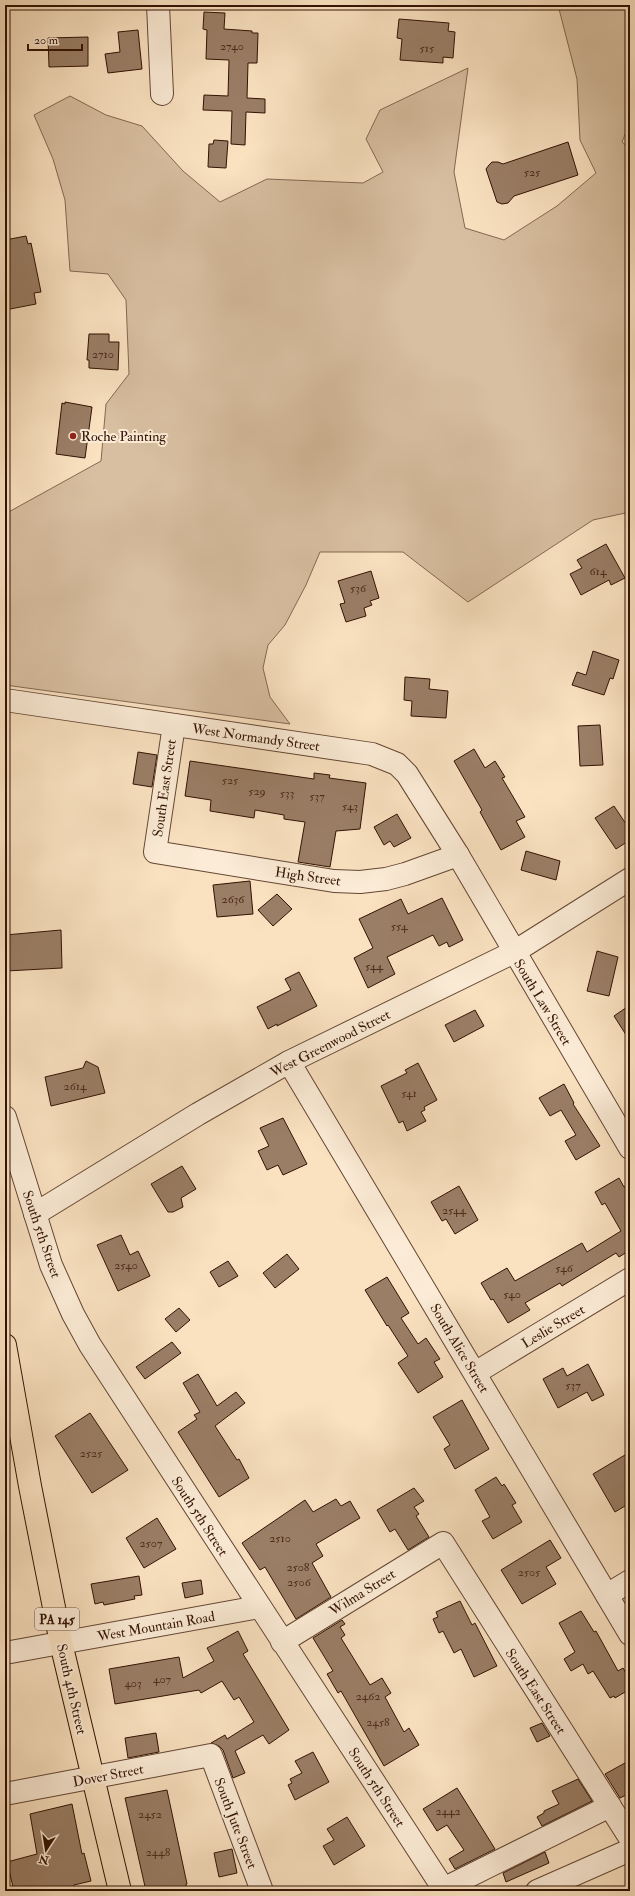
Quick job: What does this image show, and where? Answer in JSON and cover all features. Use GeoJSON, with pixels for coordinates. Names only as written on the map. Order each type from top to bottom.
{"type":"FeatureCollection","features":[{"type":"Feature","properties":{"kind":"main road","name":"South 4th Street"},"geometry":{"type":"LineString","coordinates":[[6,1356],[61,1643],[120,1891]]}},
{"type":"Feature","properties":{"kind":"street"},"geometry":{"type":"LineString","coordinates":[[158,5],[162,94]]}},
{"type":"Feature","properties":{"kind":"street","name":"West Normandy Street"},"geometry":{"type":"LineString","coordinates":[[5,700],[372,754],[397,764],[407,774],[458,855]]}},
{"type":"Feature","properties":{"kind":"street","name":"South East Street"},"geometry":{"type":"LineString","coordinates":[[155,852],[174,725]]}},
{"type":"Feature","properties":{"kind":"street","name":"High Street"},"geometry":{"type":"LineString","coordinates":[[155,852],[334,881],[360,882],[405,874],[458,855]]}},
{"type":"Feature","properties":{"kind":"street","name":"South Law Street"},"geometry":{"type":"LineString","coordinates":[[458,855],[630,1148]]}},
{"type":"Feature","properties":{"kind":"street","name":"West Greenwood Street"},"geometry":{"type":"LineString","coordinates":[[35,1214],[198,1114],[289,1062],[514,952],[630,879]]}},
{"type":"Feature","properties":{"kind":"street","name":"South Alice Street"},"geometry":{"type":"LineString","coordinates":[[289,1062],[476,1373],[630,1634]]}},
{"type":"Feature","properties":{"kind":"street","name":"South 5th Street"},"geometry":{"type":"LineString","coordinates":[[5,1116],[51,1265],[73,1314],[90,1345],[444,1890]]}},
{"type":"Feature","properties":{"kind":"street","name":"Leslie Street"},"geometry":{"type":"LineString","coordinates":[[476,1373],[630,1279]]}},
{"type":"Feature","properties":{"kind":"street","name":"South East Street"},"geometry":{"type":"LineString","coordinates":[[443,1543],[630,1838]]}},
{"type":"Feature","properties":{"kind":"street","name":"Wilma Street"},"geometry":{"type":"LineString","coordinates":[[282,1642],[443,1543]]}},
{"type":"Feature","properties":{"kind":"street"},"geometry":{"type":"LineString","coordinates":[[607,1595],[630,1581]]}},
{"type":"Feature","properties":{"kind":"street","name":"West Mountain Road"},"geometry":{"type":"LineString","coordinates":[[5,1653],[259,1607]]}},
{"type":"Feature","properties":{"kind":"street","name":"Dover Street"},"geometry":{"type":"LineString","coordinates":[[5,1794],[211,1755]]}},
{"type":"Feature","properties":{"kind":"street","name":"South Jute Street"},"geometry":{"type":"LineString","coordinates":[[211,1755],[262,1891]]}},
{"type":"Feature","properties":{"kind":"street"},"geometry":{"type":"LineString","coordinates":[[444,1890],[610,1806]]}},
{"type":"Feature","properties":{"kind":"street"},"geometry":{"type":"LineString","coordinates":[[537,1891],[630,1850]]}},
{"type":"Feature","properties":{"kind":"shaded area"},"geometry":{"type":"Polygon","coordinates":[[[558,5],[630,5],[630,122],[622,142],[630,149],[630,512],[593,520],[468,602],[403,552],[320,552],[306,585],[285,625],[268,645],[263,668],[270,697],[290,724],[5,685],[5,514],[101,461],[106,404],[129,374],[126,300],[108,274],[70,271],[65,200],[53,159],[34,115],[70,96],[106,115],[142,126],[183,171],[220,202],[267,179],[363,183],[383,172],[366,139],[380,110],[468,68],[454,172],[465,228],[504,240],[557,206],[596,173],[580,140],[577,79],[558,5]]]}},
{"type":"Feature","properties":{"kind":"building"},"geometry":{"type":"Polygon","coordinates":[[[204,12],[225,13],[224,29],[252,31],[252,33],[258,33],[257,63],[248,63],[247,98],[265,99],[265,113],[246,112],[245,145],[231,144],[232,111],[203,110],[204,95],[228,96],[229,60],[206,59],[207,30],[203,29],[204,12]]]}},
{"type":"Feature","properties":{"kind":"building"},"geometry":{"type":"Polygon","coordinates":[[[399,19],[449,23],[448,31],[455,32],[453,58],[443,57],[443,63],[400,60],[402,39],[397,38],[399,19]]]}},
{"type":"Feature","properties":{"kind":"building"},"geometry":{"type":"Polygon","coordinates":[[[138,30],[142,69],[108,73],[105,54],[120,52],[118,32],[138,30]]]}},
{"type":"Feature","properties":{"kind":"building"},"geometry":{"type":"Polygon","coordinates":[[[88,37],[88,66],[49,67],[48,38],[88,37]]]}},
{"type":"Feature","properties":{"kind":"building"},"geometry":{"type":"Polygon","coordinates":[[[214,140],[228,141],[226,168],[208,167],[209,144],[213,144],[214,140]]]}},
{"type":"Feature","properties":{"kind":"building"},"geometry":{"type":"Polygon","coordinates":[[[568,142],[578,175],[514,196],[508,203],[502,204],[497,202],[486,169],[492,162],[503,164],[568,142]]]}},
{"type":"Feature","properties":{"kind":"building"},"geometry":{"type":"Polygon","coordinates":[[[26,236],[28,244],[31,243],[41,292],[34,293],[36,304],[5,310],[5,240],[26,236]]]}},
{"type":"Feature","properties":{"kind":"building"},"geometry":{"type":"Polygon","coordinates":[[[89,334],[109,334],[109,342],[119,342],[118,370],[89,368],[89,360],[87,360],[89,334]]]}},
{"type":"Feature","properties":{"kind":"building","name":"Roche Painting"},"geometry":{"type":"Polygon","coordinates":[[[65,402],[92,407],[85,458],[56,454],[62,403],[65,404],[65,402]]]}},
{"type":"Feature","properties":{"kind":"building"},"geometry":{"type":"Polygon","coordinates":[[[606,544],[625,578],[611,585],[609,580],[581,595],[570,574],[582,568],[577,560],[606,544]]]}},
{"type":"Feature","properties":{"kind":"building"},"geometry":{"type":"Polygon","coordinates":[[[371,571],[379,598],[370,601],[372,605],[364,608],[366,616],[346,622],[340,604],[345,603],[338,581],[371,571]]]}},
{"type":"Feature","properties":{"kind":"building"},"geometry":{"type":"Polygon","coordinates":[[[593,651],[619,660],[613,679],[610,678],[604,695],[572,685],[577,672],[586,675],[593,651]]]}},
{"type":"Feature","properties":{"kind":"building"},"geometry":{"type":"Polygon","coordinates":[[[405,677],[430,679],[429,689],[448,691],[446,718],[411,716],[412,701],[404,700],[405,677]]]}},
{"type":"Feature","properties":{"kind":"building"},"geometry":{"type":"Polygon","coordinates":[[[600,725],[603,765],[580,766],[578,726],[600,725]]]}},
{"type":"Feature","properties":{"kind":"building"},"geometry":{"type":"Polygon","coordinates":[[[474,749],[485,768],[495,761],[505,777],[502,778],[525,817],[516,821],[525,837],[501,850],[480,812],[482,810],[454,761],[474,749]]]}},
{"type":"Feature","properties":{"kind":"building"},"geometry":{"type":"Polygon","coordinates":[[[138,752],[157,755],[152,787],[133,784],[138,752]]]}},
{"type":"Feature","properties":{"kind":"building"},"geometry":{"type":"Polygon","coordinates":[[[190,761],[314,779],[314,773],[330,775],[329,778],[366,783],[360,829],[336,831],[330,867],[298,862],[305,822],[284,819],[284,815],[255,810],[254,818],[210,811],[211,800],[185,796],[190,761]]]}},
{"type":"Feature","properties":{"kind":"building"},"geometry":{"type":"Polygon","coordinates":[[[614,806],[630,830],[630,840],[616,849],[595,818],[614,806]]]}},
{"type":"Feature","properties":{"kind":"building"},"geometry":{"type":"Polygon","coordinates":[[[397,814],[411,838],[394,847],[390,841],[384,845],[374,827],[397,814]]]}},
{"type":"Feature","properties":{"kind":"building"},"geometry":{"type":"Polygon","coordinates":[[[526,851],[560,861],[556,880],[521,870],[526,851]]]}},
{"type":"Feature","properties":{"kind":"building"},"geometry":{"type":"Polygon","coordinates":[[[250,881],[253,914],[217,917],[213,885],[250,881]]]}},
{"type":"Feature","properties":{"kind":"building"},"geometry":{"type":"Polygon","coordinates":[[[277,894],[292,909],[273,926],[258,910],[277,894]]]}},
{"type":"Feature","properties":{"kind":"building"},"geometry":{"type":"Polygon","coordinates":[[[442,898],[463,940],[449,947],[447,942],[439,946],[433,935],[387,957],[395,974],[368,988],[354,958],[373,948],[359,919],[401,899],[408,914],[442,898]]]}},
{"type":"Feature","properties":{"kind":"building"},"geometry":{"type":"Polygon","coordinates":[[[61,930],[62,968],[6,971],[5,935],[61,930]]]}},
{"type":"Feature","properties":{"kind":"building"},"geometry":{"type":"Polygon","coordinates":[[[597,951],[618,957],[609,996],[587,991],[597,951]]]}},
{"type":"Feature","properties":{"kind":"building"},"geometry":{"type":"Polygon","coordinates":[[[299,972],[317,1006],[268,1029],[257,1007],[291,990],[285,979],[299,972]]]}},
{"type":"Feature","properties":{"kind":"building"},"geometry":{"type":"Polygon","coordinates":[[[630,1005],[630,1041],[614,1016],[630,1005]]]}},
{"type":"Feature","properties":{"kind":"building"},"geometry":{"type":"Polygon","coordinates":[[[475,1010],[484,1026],[454,1042],[445,1025],[475,1010]]]}},
{"type":"Feature","properties":{"kind":"building"},"geometry":{"type":"Polygon","coordinates":[[[86,1061],[98,1067],[105,1093],[51,1106],[45,1077],[83,1068],[86,1061]]]}},
{"type":"Feature","properties":{"kind":"building"},"geometry":{"type":"Polygon","coordinates":[[[418,1063],[437,1100],[424,1107],[425,1110],[421,1112],[426,1121],[407,1131],[403,1121],[399,1123],[381,1086],[407,1073],[405,1070],[418,1063]]]}},
{"type":"Feature","properties":{"kind":"building"},"geometry":{"type":"Polygon","coordinates":[[[564,1084],[574,1103],[573,1104],[600,1146],[576,1160],[565,1141],[576,1135],[561,1110],[550,1116],[539,1098],[564,1084]]]}},
{"type":"Feature","properties":{"kind":"building"},"geometry":{"type":"Polygon","coordinates":[[[283,1118],[307,1164],[283,1175],[278,1165],[267,1170],[258,1151],[269,1146],[260,1128],[283,1118]]]}},
{"type":"Feature","properties":{"kind":"building"},"geometry":{"type":"Polygon","coordinates":[[[182,1166],[196,1189],[181,1198],[183,1207],[173,1212],[168,1212],[151,1184],[182,1166]]]}},
{"type":"Feature","properties":{"kind":"building"},"geometry":{"type":"Polygon","coordinates":[[[619,1178],[624,1187],[630,1183],[630,1250],[619,1257],[616,1253],[562,1286],[560,1283],[525,1303],[530,1310],[508,1323],[493,1299],[491,1300],[481,1283],[507,1268],[515,1281],[582,1243],[587,1252],[621,1231],[605,1203],[602,1205],[595,1192],[619,1178]]]}},
{"type":"Feature","properties":{"kind":"building"},"geometry":{"type":"Polygon","coordinates":[[[459,1186],[478,1220],[455,1234],[446,1219],[442,1221],[431,1202],[459,1186]]]}},
{"type":"Feature","properties":{"kind":"building"},"geometry":{"type":"Polygon","coordinates":[[[121,1235],[130,1255],[138,1251],[150,1276],[118,1291],[97,1245],[121,1235]]]}},
{"type":"Feature","properties":{"kind":"building"},"geometry":{"type":"Polygon","coordinates":[[[287,1254],[299,1269],[275,1288],[263,1273],[287,1254]]]}},
{"type":"Feature","properties":{"kind":"building"},"geometry":{"type":"Polygon","coordinates":[[[228,1261],[238,1276],[219,1287],[210,1272],[228,1261]]]}},
{"type":"Feature","properties":{"kind":"building"},"geometry":{"type":"Polygon","coordinates":[[[387,1277],[409,1313],[401,1318],[418,1344],[426,1338],[440,1359],[434,1362],[443,1377],[418,1393],[398,1363],[408,1356],[388,1325],[387,1326],[365,1290],[387,1277]]]}},
{"type":"Feature","properties":{"kind":"building"},"geometry":{"type":"Polygon","coordinates":[[[179,1308],[190,1320],[176,1332],[165,1319],[179,1308]]]}},
{"type":"Feature","properties":{"kind":"building"},"geometry":{"type":"Polygon","coordinates":[[[172,1342],[181,1353],[145,1379],[136,1367],[172,1342]]]}},
{"type":"Feature","properties":{"kind":"building"},"geometry":{"type":"Polygon","coordinates":[[[588,1364],[604,1395],[592,1401],[587,1392],[558,1408],[543,1379],[563,1368],[567,1376],[588,1364]]]}},
{"type":"Feature","properties":{"kind":"building"},"geometry":{"type":"Polygon","coordinates":[[[198,1374],[217,1406],[236,1392],[245,1403],[215,1426],[237,1460],[239,1459],[249,1478],[219,1497],[178,1432],[197,1419],[194,1415],[200,1412],[183,1383],[198,1374]]]}},
{"type":"Feature","properties":{"kind":"building"},"geometry":{"type":"Polygon","coordinates":[[[462,1400],[489,1449],[455,1469],[444,1449],[450,1445],[433,1417],[462,1400]]]}},
{"type":"Feature","properties":{"kind":"building"},"geometry":{"type":"Polygon","coordinates":[[[90,1413],[128,1470],[92,1493],[55,1436],[90,1413]]]}},
{"type":"Feature","properties":{"kind":"building"},"geometry":{"type":"Polygon","coordinates":[[[630,1452],[630,1503],[615,1512],[593,1474],[630,1452]]]}},
{"type":"Feature","properties":{"kind":"building"},"geometry":{"type":"Polygon","coordinates":[[[496,1477],[502,1486],[504,1484],[516,1503],[512,1505],[522,1522],[493,1539],[482,1521],[490,1517],[475,1490],[496,1477]]]}},
{"type":"Feature","properties":{"kind":"building"},"geometry":{"type":"Polygon","coordinates":[[[414,1488],[424,1501],[414,1507],[419,1514],[416,1516],[429,1537],[408,1550],[395,1529],[390,1532],[377,1510],[414,1488]]]}},
{"type":"Feature","properties":{"kind":"building"},"geometry":{"type":"Polygon","coordinates":[[[336,1499],[341,1506],[350,1501],[360,1518],[316,1544],[323,1556],[312,1563],[331,1597],[296,1619],[265,1567],[260,1570],[242,1543],[305,1500],[313,1512],[336,1499]]]}},
{"type":"Feature","properties":{"kind":"building"},"geometry":{"type":"Polygon","coordinates":[[[157,1518],[176,1549],[144,1568],[126,1538],[157,1518]]]}},
{"type":"Feature","properties":{"kind":"building"},"geometry":{"type":"Polygon","coordinates":[[[550,1540],[561,1558],[546,1567],[556,1584],[522,1604],[501,1570],[550,1540]]]}},
{"type":"Feature","properties":{"kind":"building"},"geometry":{"type":"Polygon","coordinates":[[[139,1576],[142,1595],[134,1596],[135,1599],[104,1605],[103,1602],[95,1604],[91,1584],[139,1576]]]}},
{"type":"Feature","properties":{"kind":"building"},"geometry":{"type":"Polygon","coordinates":[[[201,1580],[203,1594],[185,1598],[182,1583],[201,1580]]]}},
{"type":"Feature","properties":{"kind":"building"},"geometry":{"type":"Polygon","coordinates":[[[460,1601],[472,1625],[475,1623],[497,1666],[474,1677],[461,1649],[454,1653],[443,1631],[439,1633],[433,1619],[438,1617],[436,1612],[460,1601]]]}},
{"type":"Feature","properties":{"kind":"building"},"geometry":{"type":"Polygon","coordinates":[[[581,1611],[594,1632],[596,1631],[618,1671],[623,1668],[630,1680],[630,1689],[615,1698],[614,1696],[610,1698],[593,1671],[588,1674],[583,1664],[571,1671],[564,1659],[575,1652],[559,1623],[581,1611]]]}},
{"type":"Feature","properties":{"kind":"building"},"geometry":{"type":"Polygon","coordinates":[[[342,1620],[345,1624],[340,1627],[345,1635],[341,1638],[370,1685],[382,1678],[391,1693],[385,1697],[404,1732],[409,1728],[419,1745],[384,1766],[341,1691],[338,1693],[327,1674],[333,1671],[313,1638],[342,1620]]]}},
{"type":"Feature","properties":{"kind":"building"},"geometry":{"type":"Polygon","coordinates":[[[238,1631],[248,1651],[243,1654],[289,1730],[269,1744],[263,1735],[235,1751],[245,1773],[233,1778],[223,1750],[219,1746],[211,1743],[225,1735],[227,1739],[254,1722],[239,1697],[234,1700],[222,1681],[201,1693],[199,1690],[115,1704],[109,1669],[179,1657],[183,1678],[214,1661],[207,1648],[238,1631]]]}},
{"type":"Feature","properties":{"kind":"building"},"geometry":{"type":"Polygon","coordinates":[[[542,1723],[550,1736],[537,1742],[530,1728],[542,1723]]]}},
{"type":"Feature","properties":{"kind":"building"},"geometry":{"type":"Polygon","coordinates":[[[156,1733],[159,1752],[128,1758],[125,1738],[156,1733]]]}},
{"type":"Feature","properties":{"kind":"building"},"geometry":{"type":"Polygon","coordinates":[[[313,1752],[329,1782],[295,1800],[288,1785],[292,1783],[290,1779],[302,1773],[295,1761],[313,1752]]]}},
{"type":"Feature","properties":{"kind":"building"},"geometry":{"type":"Polygon","coordinates":[[[625,1763],[630,1773],[630,1793],[620,1798],[605,1774],[625,1763]]]}},
{"type":"Feature","properties":{"kind":"building"},"geometry":{"type":"Polygon","coordinates":[[[578,1779],[592,1801],[542,1826],[537,1817],[544,1813],[544,1811],[559,1804],[552,1791],[578,1779]]]}},
{"type":"Feature","properties":{"kind":"building"},"geometry":{"type":"Polygon","coordinates":[[[457,1788],[495,1849],[455,1869],[449,1859],[464,1850],[447,1825],[437,1831],[423,1809],[457,1788]]]}},
{"type":"Feature","properties":{"kind":"building"},"geometry":{"type":"Polygon","coordinates":[[[167,1790],[187,1884],[187,1891],[146,1891],[125,1798],[167,1790]]]}},
{"type":"Feature","properties":{"kind":"building"},"geometry":{"type":"Polygon","coordinates":[[[72,1804],[82,1854],[84,1853],[91,1881],[74,1885],[75,1888],[62,1891],[14,1891],[7,1862],[37,1854],[30,1814],[72,1804]]]}},
{"type":"Feature","properties":{"kind":"building"},"geometry":{"type":"Polygon","coordinates":[[[347,1817],[365,1846],[334,1865],[323,1846],[334,1840],[327,1829],[347,1817]]]}},
{"type":"Feature","properties":{"kind":"building"},"geometry":{"type":"Polygon","coordinates":[[[232,1849],[237,1873],[219,1877],[214,1853],[232,1849]]]}},
{"type":"Feature","properties":{"kind":"building"},"geometry":{"type":"Polygon","coordinates":[[[545,1852],[549,1863],[506,1882],[503,1873],[545,1852]]]}},
{"type":"Feature","properties":{"kind":"place","name":"Roche Painting"},"geometry":{"type":"Point","coordinates":[73,436]}}]}
